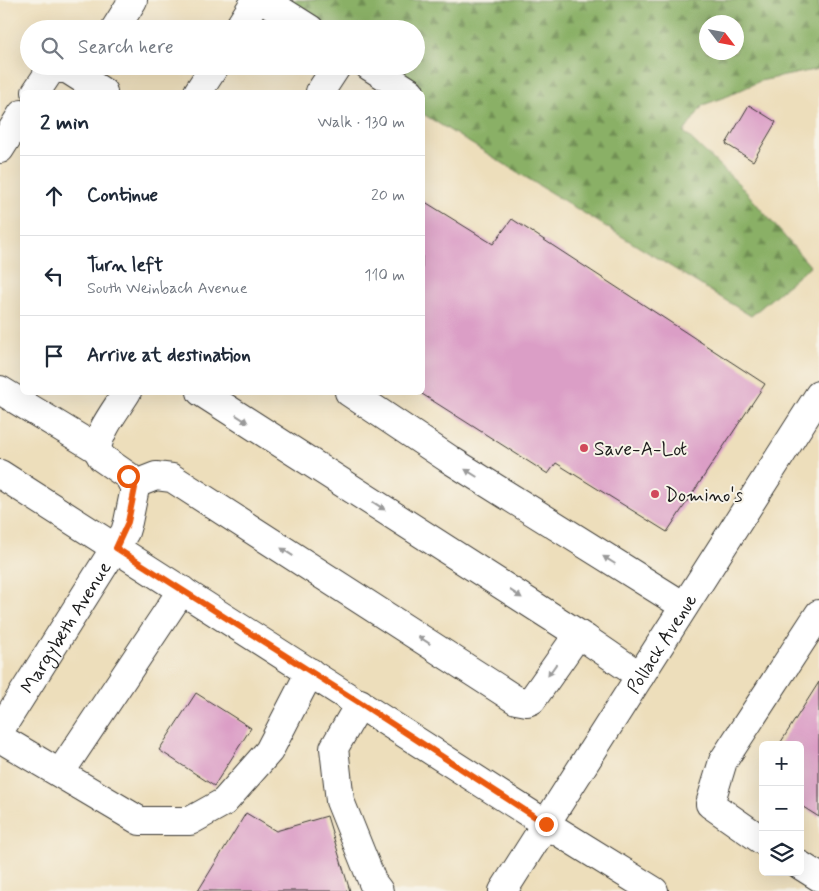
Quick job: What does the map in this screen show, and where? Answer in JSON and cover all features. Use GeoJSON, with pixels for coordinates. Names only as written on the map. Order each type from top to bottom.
{"type":"FeatureCollection","features":[{"type":"Feature","properties":{"kind":"street"},"geometry":{"type":"LineString","coordinates":[[121,20],[133,0]]}},
{"type":"Feature","properties":{"kind":"street"},"geometry":{"type":"LineString","coordinates":[[244,20],[256,0]]}},
{"type":"Feature","properties":{"kind":"street"},"geometry":{"type":"LineString","coordinates":[[264,0],[296,20]]}},
{"type":"Feature","properties":{"kind":"street"},"geometry":{"type":"LineString","coordinates":[[37,90],[47,75]]}},
{"type":"Feature","properties":{"kind":"street"},"geometry":{"type":"LineString","coordinates":[[81,75],[93,80]]}},
{"type":"Feature","properties":{"kind":"street"},"geometry":{"type":"LineString","coordinates":[[199,90],[209,75]]}},
{"type":"Feature","properties":{"kind":"street"},"geometry":{"type":"LineString","coordinates":[[321,90],[330,75]]}},
{"type":"Feature","properties":{"kind":"street"},"geometry":{"type":"LineString","coordinates":[[383,75],[407,90]]}},
{"type":"Feature","properties":{"kind":"street"},"geometry":{"type":"LineString","coordinates":[[0,149],[20,117]]}},
{"type":"Feature","properties":{"kind":"street"},"geometry":{"type":"LineString","coordinates":[[0,390],[97,450],[102,458],[122,470],[133,485],[156,476],[172,478],[516,700],[527,702],[532,700],[572,643],[578,639],[586,639]]}},
{"type":"Feature","properties":{"kind":"street"},"geometry":{"type":"LineString","coordinates":[[97,450],[98,440],[125,395]]}},
{"type":"Feature","properties":{"kind":"street"},"geometry":{"type":"LineString","coordinates":[[206,395],[586,639],[640,676]]}},
{"type":"Feature","properties":{"kind":"street"},"geometry":{"type":"LineString","coordinates":[[353,395],[448,459],[684,606]]}},
{"type":"Feature","properties":{"kind":"street","name":"Pollack Avenue"},"geometry":{"type":"LineString","coordinates":[[503,891],[818,398]]}},
{"type":"Feature","properties":{"kind":"street"},"geometry":{"type":"LineString","coordinates":[[0,474],[546,824],[654,891]]}},
{"type":"Feature","properties":{"kind":"street","name":"Margybeth Avenue"},"geometry":{"type":"LineString","coordinates":[[0,730],[116,548],[128,522],[135,488],[133,485]]}},
{"type":"Feature","properties":{"kind":"street"},"geometry":{"type":"LineString","coordinates":[[60,773],[182,590]]}},
{"type":"Feature","properties":{"kind":"street"},"geometry":{"type":"LineString","coordinates":[[759,838],[710,804],[722,761],[819,614]]}},
{"type":"Feature","properties":{"kind":"street"},"geometry":{"type":"LineString","coordinates":[[0,738],[140,821],[190,822],[224,802],[269,751],[310,672]]}},
{"type":"Feature","properties":{"kind":"street"},"geometry":{"type":"LineString","coordinates":[[360,703],[334,748],[340,801],[373,883],[379,891]]}},
{"type":"Feature","properties":{"kind":"street"},"geometry":{"type":"LineString","coordinates":[[804,868],[819,877]]}},
{"type":"Feature","properties":{"kind":"green space"},"geometry":{"type":"Polygon","coordinates":[[[238,0],[819,0],[819,69],[760,81],[703,105],[684,132],[740,185],[810,266],[751,316],[425,115],[425,90],[385,90],[360,75],[425,75],[425,20],[270,20],[238,0]]]}},
{"type":"Feature","properties":{"kind":"building"},"geometry":{"type":"Polygon","coordinates":[[[749,105],[776,122],[753,161],[726,144],[749,105]]]}},
{"type":"Feature","properties":{"kind":"building"},"geometry":{"type":"Polygon","coordinates":[[[425,202],[493,244],[512,219],[765,384],[667,532],[556,463],[548,474],[424,395],[425,202]]]}},
{"type":"Feature","properties":{"kind":"building"},"geometry":{"type":"Polygon","coordinates":[[[819,682],[819,817],[804,808],[804,741],[782,741],[819,682]]]}},
{"type":"Feature","properties":{"kind":"building"},"geometry":{"type":"Polygon","coordinates":[[[196,693],[251,728],[214,786],[159,750],[196,693]]]}},
{"type":"Feature","properties":{"kind":"building"},"geometry":{"type":"Polygon","coordinates":[[[246,813],[276,831],[327,816],[350,891],[198,891],[246,813]]]}},
{"type":"Feature","properties":{"kind":"place","name":"Save-A-Lot"},"geometry":{"type":"Point","coordinates":[584,448]}},
{"type":"Feature","properties":{"kind":"place","name":"Domino's"},"geometry":{"type":"Point","coordinates":[655,494]}},
{"type":"Feature","properties":{"kind":"route"},"geometry":{"type":"LineString","coordinates":[[128,476],[135,488],[125,532],[116,548],[546,824]]}}]}
